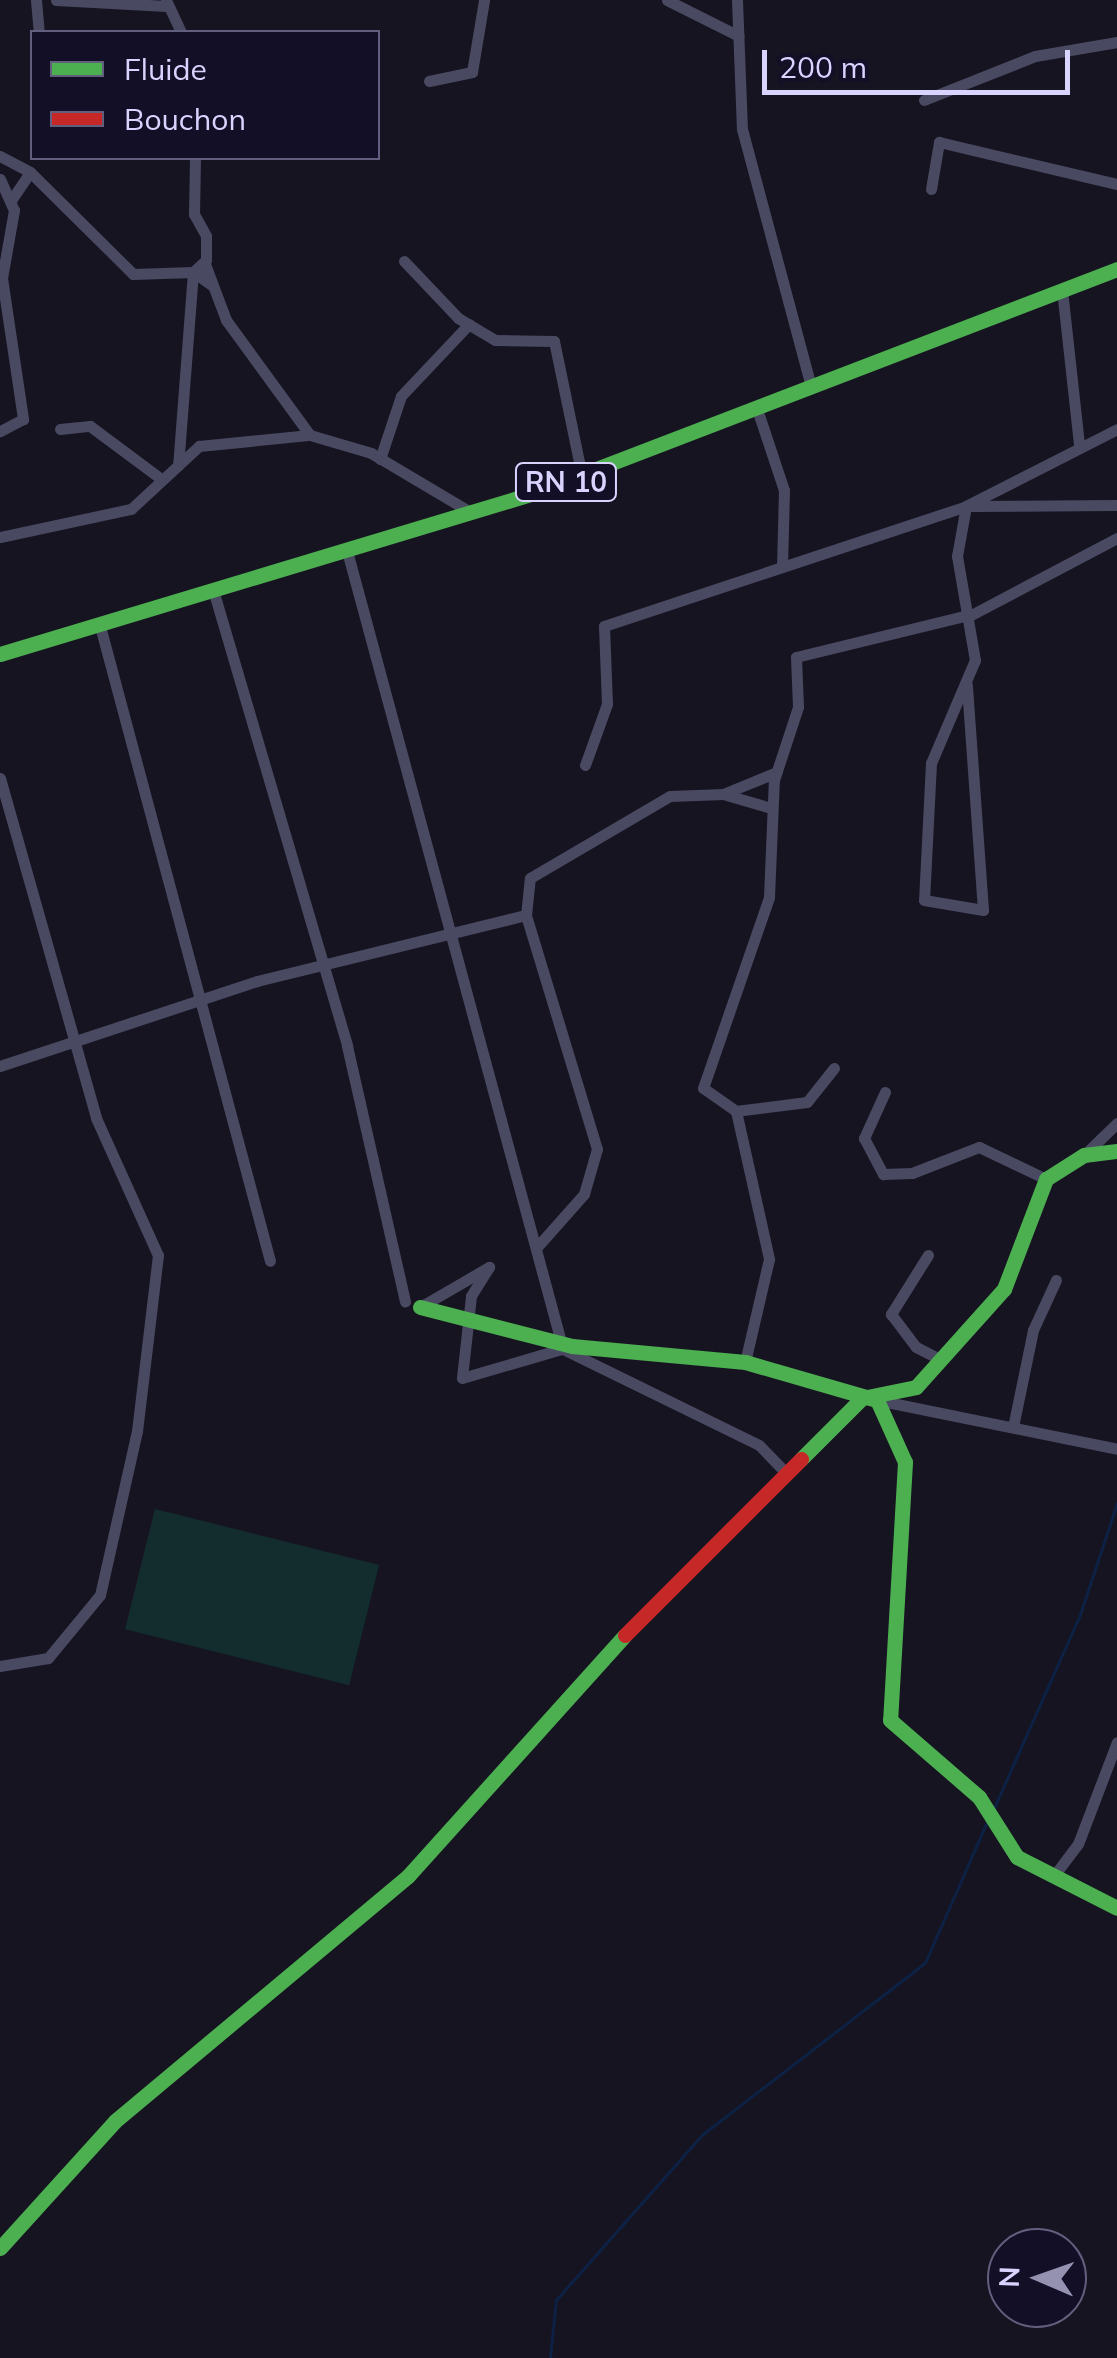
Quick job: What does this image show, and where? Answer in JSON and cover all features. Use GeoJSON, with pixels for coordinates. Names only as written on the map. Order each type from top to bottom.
{"type":"FeatureCollection","features":[{"type":"Feature","properties":{"kind":"street"},"geometry":{"type":"LineString","coordinates":[[36,0],[39,30]]}},
{"type":"Feature","properties":{"kind":"street"},"geometry":{"type":"LineString","coordinates":[[56,0],[166,3],[181,30]]}},
{"type":"Feature","properties":{"kind":"street"},"geometry":{"type":"LineString","coordinates":[[429,81],[472,72],[484,0]]}},
{"type":"Feature","properties":{"kind":"street"},"geometry":{"type":"LineString","coordinates":[[667,0],[739,36]]}},
{"type":"Feature","properties":{"kind":"street"},"geometry":{"type":"LineString","coordinates":[[737,0],[742,129],[811,387]]}},
{"type":"Feature","properties":{"kind":"street"},"geometry":{"type":"LineString","coordinates":[[924,100],[1035,56],[1117,42]]}},
{"type":"Feature","properties":{"kind":"street"},"geometry":{"type":"LineString","coordinates":[[931,189],[939,142],[1117,184]]}},
{"type":"Feature","properties":{"kind":"street"},"geometry":{"type":"LineString","coordinates":[[0,156],[30,172],[134,274],[199,268]]}},
{"type":"Feature","properties":{"kind":"street"},"geometry":{"type":"LineString","coordinates":[[178,465],[199,268],[194,160]]}},
{"type":"Feature","properties":{"kind":"street"},"geometry":{"type":"LineString","coordinates":[[0,432],[23,419],[2,278],[12,199],[30,172]]}},
{"type":"Feature","properties":{"kind":"street"},"geometry":{"type":"LineString","coordinates":[[0,179],[12,199]]}},
{"type":"Feature","properties":{"kind":"street"},"geometry":{"type":"LineString","coordinates":[[404,262],[469,324],[495,340],[554,340],[582,476]]}},
{"type":"Feature","properties":{"kind":"street"},"geometry":{"type":"LineString","coordinates":[[199,268],[213,286],[226,320],[310,435]]}},
{"type":"Feature","properties":{"kind":"street","name":"RN 10"},"geometry":{"type":"LineString","coordinates":[[0,654],[214,593],[582,476],[1117,269]]}},
{"type":"Feature","properties":{"kind":"street"},"geometry":{"type":"LineString","coordinates":[[1062,290],[1078,445]]}},
{"type":"Feature","properties":{"kind":"street"},"geometry":{"type":"LineString","coordinates":[[380,458],[400,396],[469,324]]}},
{"type":"Feature","properties":{"kind":"street"},"geometry":{"type":"LineString","coordinates":[[756,406],[784,490],[782,564]]}},
{"type":"Feature","properties":{"kind":"street"},"geometry":{"type":"LineString","coordinates":[[60,428],[90,426],[160,479]]}},
{"type":"Feature","properties":{"kind":"street"},"geometry":{"type":"LineString","coordinates":[[585,765],[607,704],[604,626],[966,506],[1078,445],[1117,429]]}},
{"type":"Feature","properties":{"kind":"street"},"geometry":{"type":"LineString","coordinates":[[0,537],[130,510],[199,446],[310,435],[380,458],[472,513]]}},
{"type":"Feature","properties":{"kind":"street"},"geometry":{"type":"LineString","coordinates":[[966,506],[1117,505]]}},
{"type":"Feature","properties":{"kind":"street"},"geometry":{"type":"LineString","coordinates":[[966,506],[957,556],[973,614],[967,684],[987,888],[983,910],[924,900],[932,763],[967,684]]}},
{"type":"Feature","properties":{"kind":"street"},"geometry":{"type":"LineString","coordinates":[[745,1362],[768,1258],[736,1111],[704,1080],[729,1034],[768,897],[771,808],[777,772],[798,707],[796,657],[973,614],[1117,538]]}},
{"type":"Feature","properties":{"kind":"street"},"geometry":{"type":"LineString","coordinates":[[347,551],[565,1346]]}},
{"type":"Feature","properties":{"kind":"street"},"geometry":{"type":"LineString","coordinates":[[214,593],[318,966],[347,1046],[412,1304]]}},
{"type":"Feature","properties":{"kind":"street"},"geometry":{"type":"LineString","coordinates":[[100,626],[270,1260]]}},
{"type":"Feature","properties":{"kind":"street"},"geometry":{"type":"LineString","coordinates":[[723,794],[777,772]]}},
{"type":"Feature","properties":{"kind":"street"},"geometry":{"type":"LineString","coordinates":[[0,778],[76,1044],[130,1210],[158,1255],[138,1431],[112,1563],[89,1617],[38,1664],[0,1666]]}},
{"type":"Feature","properties":{"kind":"street"},"geometry":{"type":"LineString","coordinates":[[536,1247],[584,1194],[597,1149],[526,915],[530,878],[670,796],[723,794],[771,808]]}},
{"type":"Feature","properties":{"kind":"street"},"geometry":{"type":"LineString","coordinates":[[0,1066],[76,1044],[200,999],[526,915]]}},
{"type":"Feature","properties":{"kind":"street"},"geometry":{"type":"LineString","coordinates":[[736,1111],[807,1102],[834,1068]]}},
{"type":"Feature","properties":{"kind":"street"},"geometry":{"type":"LineString","coordinates":[[884,1092],[864,1138],[883,1174],[979,1147],[1046,1179]]}},
{"type":"Feature","properties":{"kind":"street"},"geometry":{"type":"LineString","coordinates":[[0,2248],[115,2121],[408,1876],[577,1683],[786,1472],[870,1399],[916,1387],[1004,1289],[1046,1179],[1084,1155],[1117,1123]]}},
{"type":"Feature","properties":{"kind":"street"},"geometry":{"type":"LineString","coordinates":[[1084,1155],[1117,1151]]}},
{"type":"Feature","properties":{"kind":"street"},"geometry":{"type":"LineString","coordinates":[[928,1254],[891,1314],[916,1347],[941,1360]]}},
{"type":"Feature","properties":{"kind":"street"},"geometry":{"type":"LineString","coordinates":[[412,1304],[490,1267],[467,1318],[458,1370],[467,1380],[565,1346],[759,1445],[786,1472]]}},
{"type":"Feature","properties":{"kind":"street"},"geometry":{"type":"LineString","coordinates":[[1014,1422],[1033,1330],[1056,1280]]}},
{"type":"Feature","properties":{"kind":"street"},"geometry":{"type":"LineString","coordinates":[[412,1304],[565,1346],[745,1362],[870,1399],[1014,1422],[1117,1450]]}},
{"type":"Feature","properties":{"kind":"street"},"geometry":{"type":"LineString","coordinates":[[870,1399],[904,1462],[890,1720],[979,1797],[1017,1856],[1117,1908]]}},
{"type":"Feature","properties":{"kind":"street"},"geometry":{"type":"LineString","coordinates":[[1056,1873],[1078,1844],[1117,1742]]}},
{"type":"Feature","properties":{"kind":"green space"},"geometry":{"type":"Polygon","coordinates":[[[155,1509],[379,1565],[349,1685],[125,1629],[155,1509]]]}},
{"type":"Feature","properties":{"kind":"waterway"},"geometry":{"type":"LineString","coordinates":[[994,1808],[1080,1615],[1117,1503]]}},
{"type":"Feature","properties":{"kind":"waterway"},"geometry":{"type":"LineString","coordinates":[[550,2358],[556,2300],[703,2134],[925,1963],[986,1824]]}},
{"type":"Feature","properties":{"kind":"traffic: fast"},"geometry":{"type":"LineString","coordinates":[[0,654],[531,494],[1117,269]]}},
{"type":"Feature","properties":{"kind":"traffic: fast"},"geometry":{"type":"LineString","coordinates":[[801,1459],[862,1398],[916,1387],[1004,1289],[1046,1179],[1084,1155],[1117,1151]]}},
{"type":"Feature","properties":{"kind":"traffic: fast"},"geometry":{"type":"LineString","coordinates":[[420,1307],[572,1346],[745,1362],[877,1400],[905,1462],[890,1720],[979,1797],[1017,1857],[1117,1908]]}},
{"type":"Feature","properties":{"kind":"traffic: fast"},"geometry":{"type":"LineString","coordinates":[[0,2248],[115,2121],[408,1876],[625,1635]]}},
{"type":"Feature","properties":{"kind":"traffic: jam"},"geometry":{"type":"LineString","coordinates":[[625,1635],[801,1459]]}}]}
